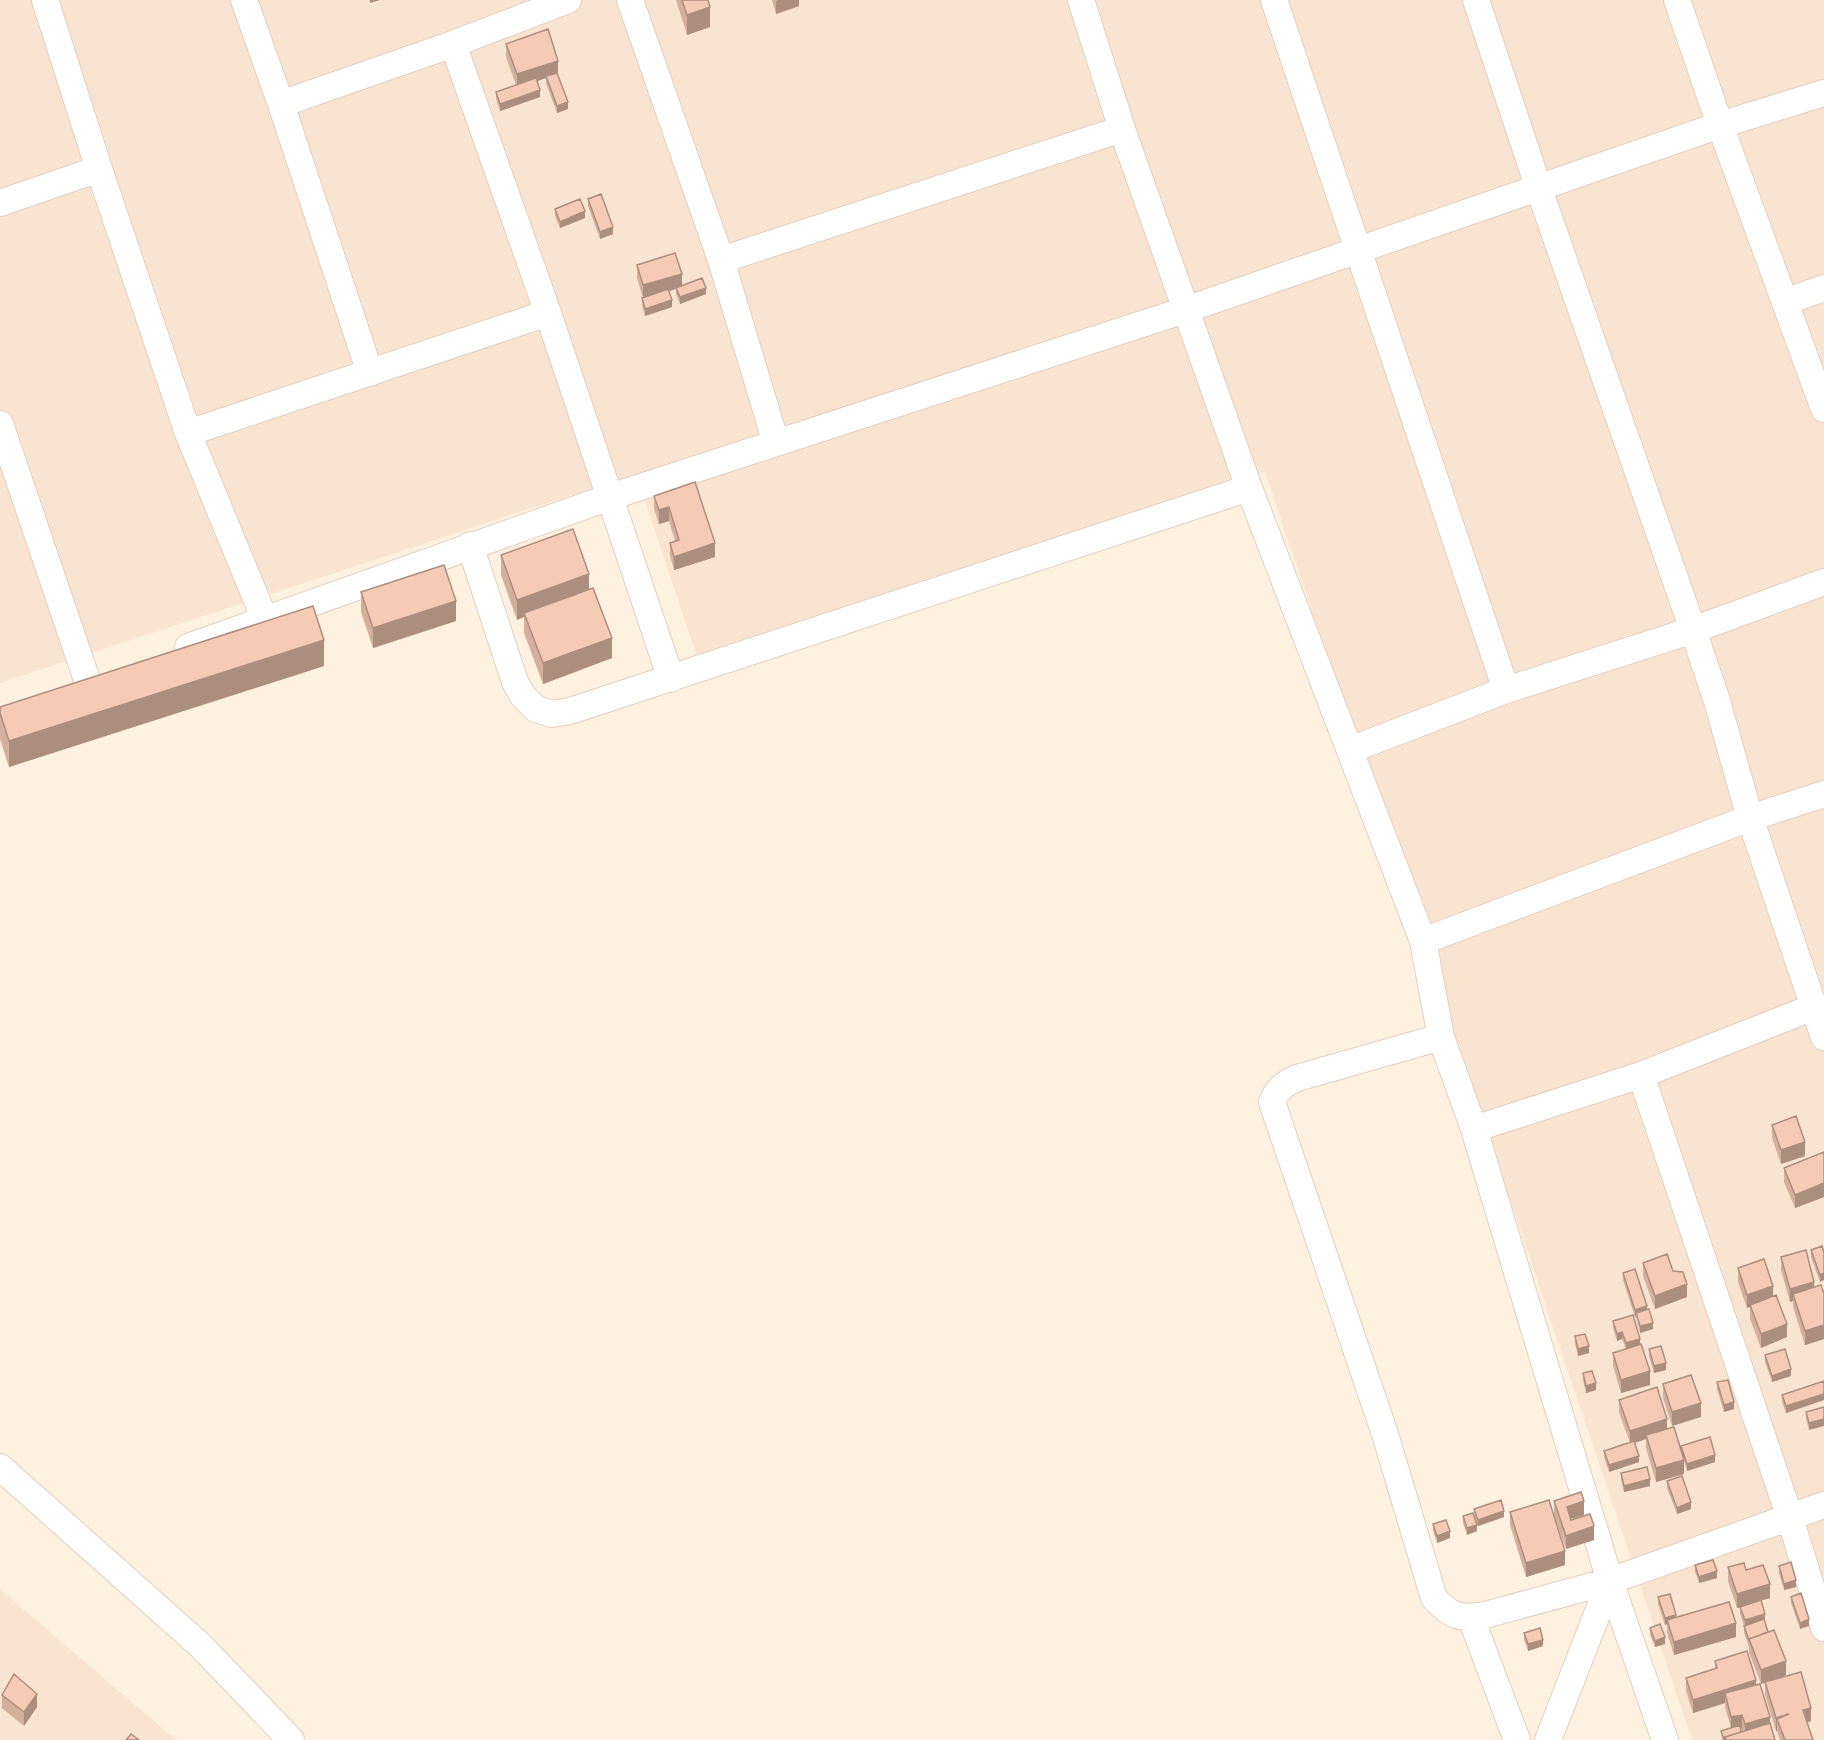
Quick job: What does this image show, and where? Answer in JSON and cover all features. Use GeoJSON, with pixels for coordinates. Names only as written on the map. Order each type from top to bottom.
{"type":"FeatureCollection","features":[{"type":"Feature","properties":{"kind":"street"},"geometry":{"type":"LineString","coordinates":[[45,0],[99,170],[188,433],[265,620]]}},
{"type":"Feature","properties":{"kind":"street"},"geometry":{"type":"LineString","coordinates":[[244,0],[281,104],[370,374]]}},
{"type":"Feature","properties":{"kind":"street"},"geometry":{"type":"LineString","coordinates":[[281,104],[453,44],[568,0]]}},
{"type":"Feature","properties":{"kind":"street"},"geometry":{"type":"LineString","coordinates":[[630,0],[721,260],[776,443]]}},
{"type":"Feature","properties":{"kind":"street"},"geometry":{"type":"LineString","coordinates":[[1081,0],[1122,129],[1249,488],[1423,941],[1441,1036],[1474,1129],[1610,1581],[1665,1740]]}},
{"type":"Feature","properties":{"kind":"street"},"geometry":{"type":"LineString","coordinates":[[1274,0],[1506,690]]}},
{"type":"Feature","properties":{"kind":"street"},"geometry":{"type":"LineString","coordinates":[[1476,0],[1539,189],[1694,630],[1750,818],[1824,1037]]}},
{"type":"Feature","properties":{"kind":"street"},"geometry":{"type":"LineString","coordinates":[[1677,0],[1719,125],[1824,409]]}},
{"type":"Feature","properties":{"kind":"street"},"geometry":{"type":"LineString","coordinates":[[453,44],[548,313],[671,679]]}},
{"type":"Feature","properties":{"kind":"street"},"geometry":{"type":"LineString","coordinates":[[165,655],[470,545],[1359,252],[1719,125],[1824,93]]}},
{"type":"Feature","properties":{"kind":"street"},"geometry":{"type":"LineString","coordinates":[[721,260],[1122,129]]}},
{"type":"Feature","properties":{"kind":"street"},"geometry":{"type":"LineString","coordinates":[[0,203],[99,170]]}},
{"type":"Feature","properties":{"kind":"street"},"geometry":{"type":"LineString","coordinates":[[1785,302],[1824,288]]}},
{"type":"Feature","properties":{"kind":"street"},"geometry":{"type":"LineString","coordinates":[[188,433],[548,313]]}},
{"type":"Feature","properties":{"kind":"street"},"geometry":{"type":"LineString","coordinates":[[0,424],[88,682]]}},
{"type":"Feature","properties":{"kind":"street"},"geometry":{"type":"LineString","coordinates":[[470,545],[515,682],[536,709],[552,714],[570,711],[671,679],[1249,488]]}},
{"type":"Feature","properties":{"kind":"street"},"geometry":{"type":"LineString","coordinates":[[1350,750],[1506,690],[1694,630],[1824,582]]}},
{"type":"Feature","properties":{"kind":"street"},"geometry":{"type":"LineString","coordinates":[[1423,941],[1750,818],[1824,794]]}},
{"type":"Feature","properties":{"kind":"street"},"geometry":{"type":"LineString","coordinates":[[1474,1129],[1641,1075],[1814,1007]]}},
{"type":"Feature","properties":{"kind":"street"},"geometry":{"type":"LineString","coordinates":[[1441,1036],[1297,1078],[1276,1091],[1272,1102],[1385,1434],[1434,1598],[1444,1609],[1457,1617],[1470,1617],[1610,1581],[1824,1505]]}},
{"type":"Feature","properties":{"kind":"street"},"geometry":{"type":"LineString","coordinates":[[1641,1075],[1790,1518],[1824,1628]]}},
{"type":"Feature","properties":{"kind":"street"},"geometry":{"type":"LineString","coordinates":[[0,1467],[201,1646],[291,1740]]}},
{"type":"Feature","properties":{"kind":"street"},"geometry":{"type":"LineString","coordinates":[[1548,1740],[1610,1581]]}},
{"type":"Feature","properties":{"kind":"street"},"geometry":{"type":"LineString","coordinates":[[1470,1617],[1517,1740]]}},
{"type":"Feature","properties":{"kind":"shaded area"},"geometry":{"type":"Polygon","coordinates":[[[0,0],[1824,0],[1824,1740],[1692,1740],[1265,472],[698,660],[636,474],[0,683],[0,0]]]}},
{"type":"Feature","properties":{"kind":"shaded area"},"geometry":{"type":"Polygon","coordinates":[[[0,1589],[176,1740],[0,1740],[0,1589]]]}},
{"type":"Feature","properties":{"kind":"building"},"geometry":{"type":"Polygon","coordinates":[[[682,0],[708,0],[710,7],[687,15],[682,0]]]}},
{"type":"Feature","properties":{"kind":"building"},"geometry":{"type":"Polygon","coordinates":[[[548,29],[558,61],[517,74],[506,44],[548,29]]]}},
{"type":"Feature","properties":{"kind":"building"},"geometry":{"type":"Polygon","coordinates":[[[557,73],[568,102],[557,106],[546,76],[557,73]]]}},
{"type":"Feature","properties":{"kind":"building"},"geometry":{"type":"Polygon","coordinates":[[[536,78],[540,90],[500,104],[496,92],[536,78]]]}},
{"type":"Feature","properties":{"kind":"building"},"geometry":{"type":"Polygon","coordinates":[[[601,194],[613,227],[600,232],[588,199],[601,194]]]}},
{"type":"Feature","properties":{"kind":"building"},"geometry":{"type":"Polygon","coordinates":[[[580,199],[585,211],[560,222],[555,209],[580,199]]]}},
{"type":"Feature","properties":{"kind":"building"},"geometry":{"type":"Polygon","coordinates":[[[675,253],[682,274],[643,285],[637,265],[675,253]]]}},
{"type":"Feature","properties":{"kind":"building"},"geometry":{"type":"Polygon","coordinates":[[[702,278],[706,288],[680,297],[676,288],[702,278]]]}},
{"type":"Feature","properties":{"kind":"building"},"geometry":{"type":"Polygon","coordinates":[[[668,289],[672,300],[645,309],[642,298],[668,289]]]}},
{"type":"Feature","properties":{"kind":"building"},"geometry":{"type":"Polygon","coordinates":[[[695,482],[715,543],[674,557],[670,543],[679,540],[669,507],[659,510],[654,496],[695,482]]]}},
{"type":"Feature","properties":{"kind":"building"},"geometry":{"type":"Polygon","coordinates":[[[573,529],[589,574],[517,600],[501,555],[573,529]]]}},
{"type":"Feature","properties":{"kind":"building"},"geometry":{"type":"Polygon","coordinates":[[[444,565],[456,601],[373,628],[361,592],[444,565]]]}},
{"type":"Feature","properties":{"kind":"building"},"geometry":{"type":"Polygon","coordinates":[[[593,588],[612,638],[543,663],[524,613],[593,588]]]}},
{"type":"Feature","properties":{"kind":"building"},"geometry":{"type":"Polygon","coordinates":[[[313,606],[324,640],[9,741],[0,707],[313,606]]]}},
{"type":"Feature","properties":{"kind":"building"},"geometry":{"type":"Polygon","coordinates":[[[1796,1116],[1805,1142],[1781,1150],[1772,1125],[1796,1116]]]}},
{"type":"Feature","properties":{"kind":"building"},"geometry":{"type":"Polygon","coordinates":[[[1824,1152],[1824,1183],[1795,1195],[1784,1168],[1824,1152]]]}},
{"type":"Feature","properties":{"kind":"building"},"geometry":{"type":"Polygon","coordinates":[[[1822,1246],[1824,1273],[1820,1275],[1811,1250],[1822,1246]]]}},
{"type":"Feature","properties":{"kind":"building"},"geometry":{"type":"Polygon","coordinates":[[[1806,1250],[1814,1282],[1790,1289],[1781,1257],[1806,1250]]]}},
{"type":"Feature","properties":{"kind":"building"},"geometry":{"type":"Polygon","coordinates":[[[1667,1254],[1673,1271],[1683,1272],[1687,1284],[1655,1296],[1643,1263],[1667,1254]]]}},
{"type":"Feature","properties":{"kind":"building"},"geometry":{"type":"Polygon","coordinates":[[[1764,1259],[1773,1286],[1747,1295],[1738,1268],[1764,1259]]]}},
{"type":"Feature","properties":{"kind":"building"},"geometry":{"type":"Polygon","coordinates":[[[1635,1269],[1647,1306],[1635,1310],[1623,1273],[1635,1269]]]}},
{"type":"Feature","properties":{"kind":"building"},"geometry":{"type":"Polygon","coordinates":[[[1821,1285],[1824,1294],[1824,1325],[1805,1331],[1793,1294],[1821,1285]]]}},
{"type":"Feature","properties":{"kind":"building"},"geometry":{"type":"Polygon","coordinates":[[[1776,1295],[1787,1324],[1761,1334],[1750,1305],[1776,1295]]]}},
{"type":"Feature","properties":{"kind":"building"},"geometry":{"type":"Polygon","coordinates":[[[1649,1309],[1653,1323],[1640,1326],[1636,1313],[1649,1309]]]}},
{"type":"Feature","properties":{"kind":"building"},"geometry":{"type":"Polygon","coordinates":[[[1633,1315],[1640,1339],[1626,1343],[1622,1332],[1617,1334],[1613,1321],[1633,1315]]]}},
{"type":"Feature","properties":{"kind":"building"},"geometry":{"type":"Polygon","coordinates":[[[1585,1334],[1589,1346],[1578,1349],[1575,1336],[1585,1334]]]}},
{"type":"Feature","properties":{"kind":"building"},"geometry":{"type":"Polygon","coordinates":[[[1641,1344],[1650,1371],[1621,1380],[1613,1353],[1641,1344]]]}},
{"type":"Feature","properties":{"kind":"building"},"geometry":{"type":"Polygon","coordinates":[[[1661,1346],[1666,1363],[1654,1366],[1649,1349],[1661,1346]]]}},
{"type":"Feature","properties":{"kind":"building"},"geometry":{"type":"Polygon","coordinates":[[[1785,1349],[1791,1369],[1772,1376],[1765,1355],[1785,1349]]]}},
{"type":"Feature","properties":{"kind":"building"},"geometry":{"type":"Polygon","coordinates":[[[1592,1371],[1596,1383],[1586,1386],[1583,1373],[1592,1371]]]}},
{"type":"Feature","properties":{"kind":"building"},"geometry":{"type":"Polygon","coordinates":[[[1691,1375],[1701,1403],[1672,1412],[1663,1384],[1691,1375]]]}},
{"type":"Feature","properties":{"kind":"building"},"geometry":{"type":"Polygon","coordinates":[[[1728,1380],[1734,1402],[1724,1405],[1717,1382],[1728,1380]]]}},
{"type":"Feature","properties":{"kind":"building"},"geometry":{"type":"Polygon","coordinates":[[[1824,1381],[1824,1394],[1786,1406],[1782,1395],[1824,1381]]]}},
{"type":"Feature","properties":{"kind":"building"},"geometry":{"type":"Polygon","coordinates":[[[1657,1387],[1667,1419],[1630,1431],[1619,1400],[1657,1387]]]}},
{"type":"Feature","properties":{"kind":"building"},"geometry":{"type":"Polygon","coordinates":[[[1824,1407],[1824,1419],[1809,1423],[1806,1412],[1824,1407]]]}},
{"type":"Feature","properties":{"kind":"building"},"geometry":{"type":"Polygon","coordinates":[[[1674,1427],[1684,1460],[1656,1468],[1646,1435],[1674,1427]]]}},
{"type":"Feature","properties":{"kind":"building"},"geometry":{"type":"Polygon","coordinates":[[[1710,1437],[1715,1455],[1687,1464],[1681,1446],[1710,1437]]]}},
{"type":"Feature","properties":{"kind":"building"},"geometry":{"type":"Polygon","coordinates":[[[1634,1441],[1639,1456],[1609,1465],[1604,1451],[1634,1441]]]}},
{"type":"Feature","properties":{"kind":"building"},"geometry":{"type":"Polygon","coordinates":[[[1647,1467],[1650,1479],[1624,1486],[1621,1473],[1647,1467]]]}},
{"type":"Feature","properties":{"kind":"building"},"geometry":{"type":"Polygon","coordinates":[[[1682,1476],[1691,1502],[1677,1508],[1667,1481],[1682,1476]]]}},
{"type":"Feature","properties":{"kind":"building"},"geometry":{"type":"Polygon","coordinates":[[[1581,1492],[1584,1501],[1567,1507],[1571,1520],[1590,1514],[1594,1526],[1566,1536],[1554,1501],[1581,1492]]]}},
{"type":"Feature","properties":{"kind":"building"},"geometry":{"type":"Polygon","coordinates":[[[1501,1500],[1504,1511],[1478,1520],[1474,1509],[1501,1500]]]}},
{"type":"Feature","properties":{"kind":"building"},"geometry":{"type":"Polygon","coordinates":[[[1549,1500],[1565,1551],[1526,1563],[1510,1512],[1549,1500]]]}},
{"type":"Feature","properties":{"kind":"building"},"geometry":{"type":"Polygon","coordinates":[[[1473,1513],[1477,1525],[1467,1528],[1463,1516],[1473,1513]]]}},
{"type":"Feature","properties":{"kind":"building"},"geometry":{"type":"Polygon","coordinates":[[[1446,1520],[1450,1531],[1437,1536],[1433,1524],[1446,1520]]]}},
{"type":"Feature","properties":{"kind":"building"},"geometry":{"type":"Polygon","coordinates":[[[1713,1560],[1717,1571],[1699,1577],[1695,1565],[1713,1560]]]}},
{"type":"Feature","properties":{"kind":"building"},"geometry":{"type":"Polygon","coordinates":[[[1791,1562],[1796,1580],[1784,1584],[1779,1566],[1791,1562]]]}},
{"type":"Feature","properties":{"kind":"building"},"geometry":{"type":"Polygon","coordinates":[[[1744,1563],[1746,1570],[1763,1565],[1770,1584],[1737,1594],[1728,1567],[1744,1563]]]}},
{"type":"Feature","properties":{"kind":"building"},"geometry":{"type":"Polygon","coordinates":[[[1801,1593],[1809,1619],[1800,1623],[1791,1597],[1801,1593]]]}},
{"type":"Feature","properties":{"kind":"building"},"geometry":{"type":"Polygon","coordinates":[[[1670,1594],[1676,1615],[1665,1618],[1658,1597],[1670,1594]]]}},
{"type":"Feature","properties":{"kind":"building"},"geometry":{"type":"Polygon","coordinates":[[[1761,1600],[1765,1614],[1745,1620],[1740,1607],[1761,1600]]]}},
{"type":"Feature","properties":{"kind":"building"},"geometry":{"type":"Polygon","coordinates":[[[1729,1602],[1736,1623],[1674,1642],[1667,1620],[1729,1602]]]}},
{"type":"Feature","properties":{"kind":"building"},"geometry":{"type":"Polygon","coordinates":[[[1764,1619],[1768,1632],[1749,1640],[1744,1626],[1764,1619]]]}},
{"type":"Feature","properties":{"kind":"building"},"geometry":{"type":"Polygon","coordinates":[[[1660,1624],[1665,1637],[1655,1641],[1650,1628],[1660,1624]]]}},
{"type":"Feature","properties":{"kind":"building"},"geometry":{"type":"Polygon","coordinates":[[[1540,1628],[1543,1640],[1528,1644],[1524,1633],[1540,1628]]]}},
{"type":"Feature","properties":{"kind":"building"},"geometry":{"type":"Polygon","coordinates":[[[1774,1630],[1786,1661],[1761,1670],[1749,1639],[1774,1630]]]}},
{"type":"Feature","properties":{"kind":"building"},"geometry":{"type":"Polygon","coordinates":[[[1747,1651],[1756,1680],[1693,1700],[1686,1678],[1717,1668],[1715,1661],[1747,1651]]]}},
{"type":"Feature","properties":{"kind":"building"},"geometry":{"type":"Polygon","coordinates":[[[1801,1672],[1811,1708],[1803,1710],[1813,1740],[1785,1740],[1777,1719],[1789,1714],[1776,1718],[1765,1682],[1801,1672]]]}},
{"type":"Feature","properties":{"kind":"building"},"geometry":{"type":"Polygon","coordinates":[[[14,1674],[37,1694],[24,1712],[2,1695],[14,1674]]]}},
{"type":"Feature","properties":{"kind":"building"},"geometry":{"type":"Polygon","coordinates":[[[1760,1684],[1770,1717],[1745,1724],[1742,1715],[1731,1717],[1725,1693],[1760,1684]]]}},
{"type":"Feature","properties":{"kind":"building"},"geometry":{"type":"Polygon","coordinates":[[[1770,1723],[1775,1740],[1726,1740],[1725,1737],[1770,1723]]]}},
{"type":"Feature","properties":{"kind":"building"},"geometry":{"type":"Polygon","coordinates":[[[1740,1725],[1741,1732],[1724,1739],[1721,1731],[1740,1725]]]}},
{"type":"Feature","properties":{"kind":"building"},"geometry":{"type":"Polygon","coordinates":[[[131,1734],[139,1740],[126,1740],[131,1734]]]}}]}
